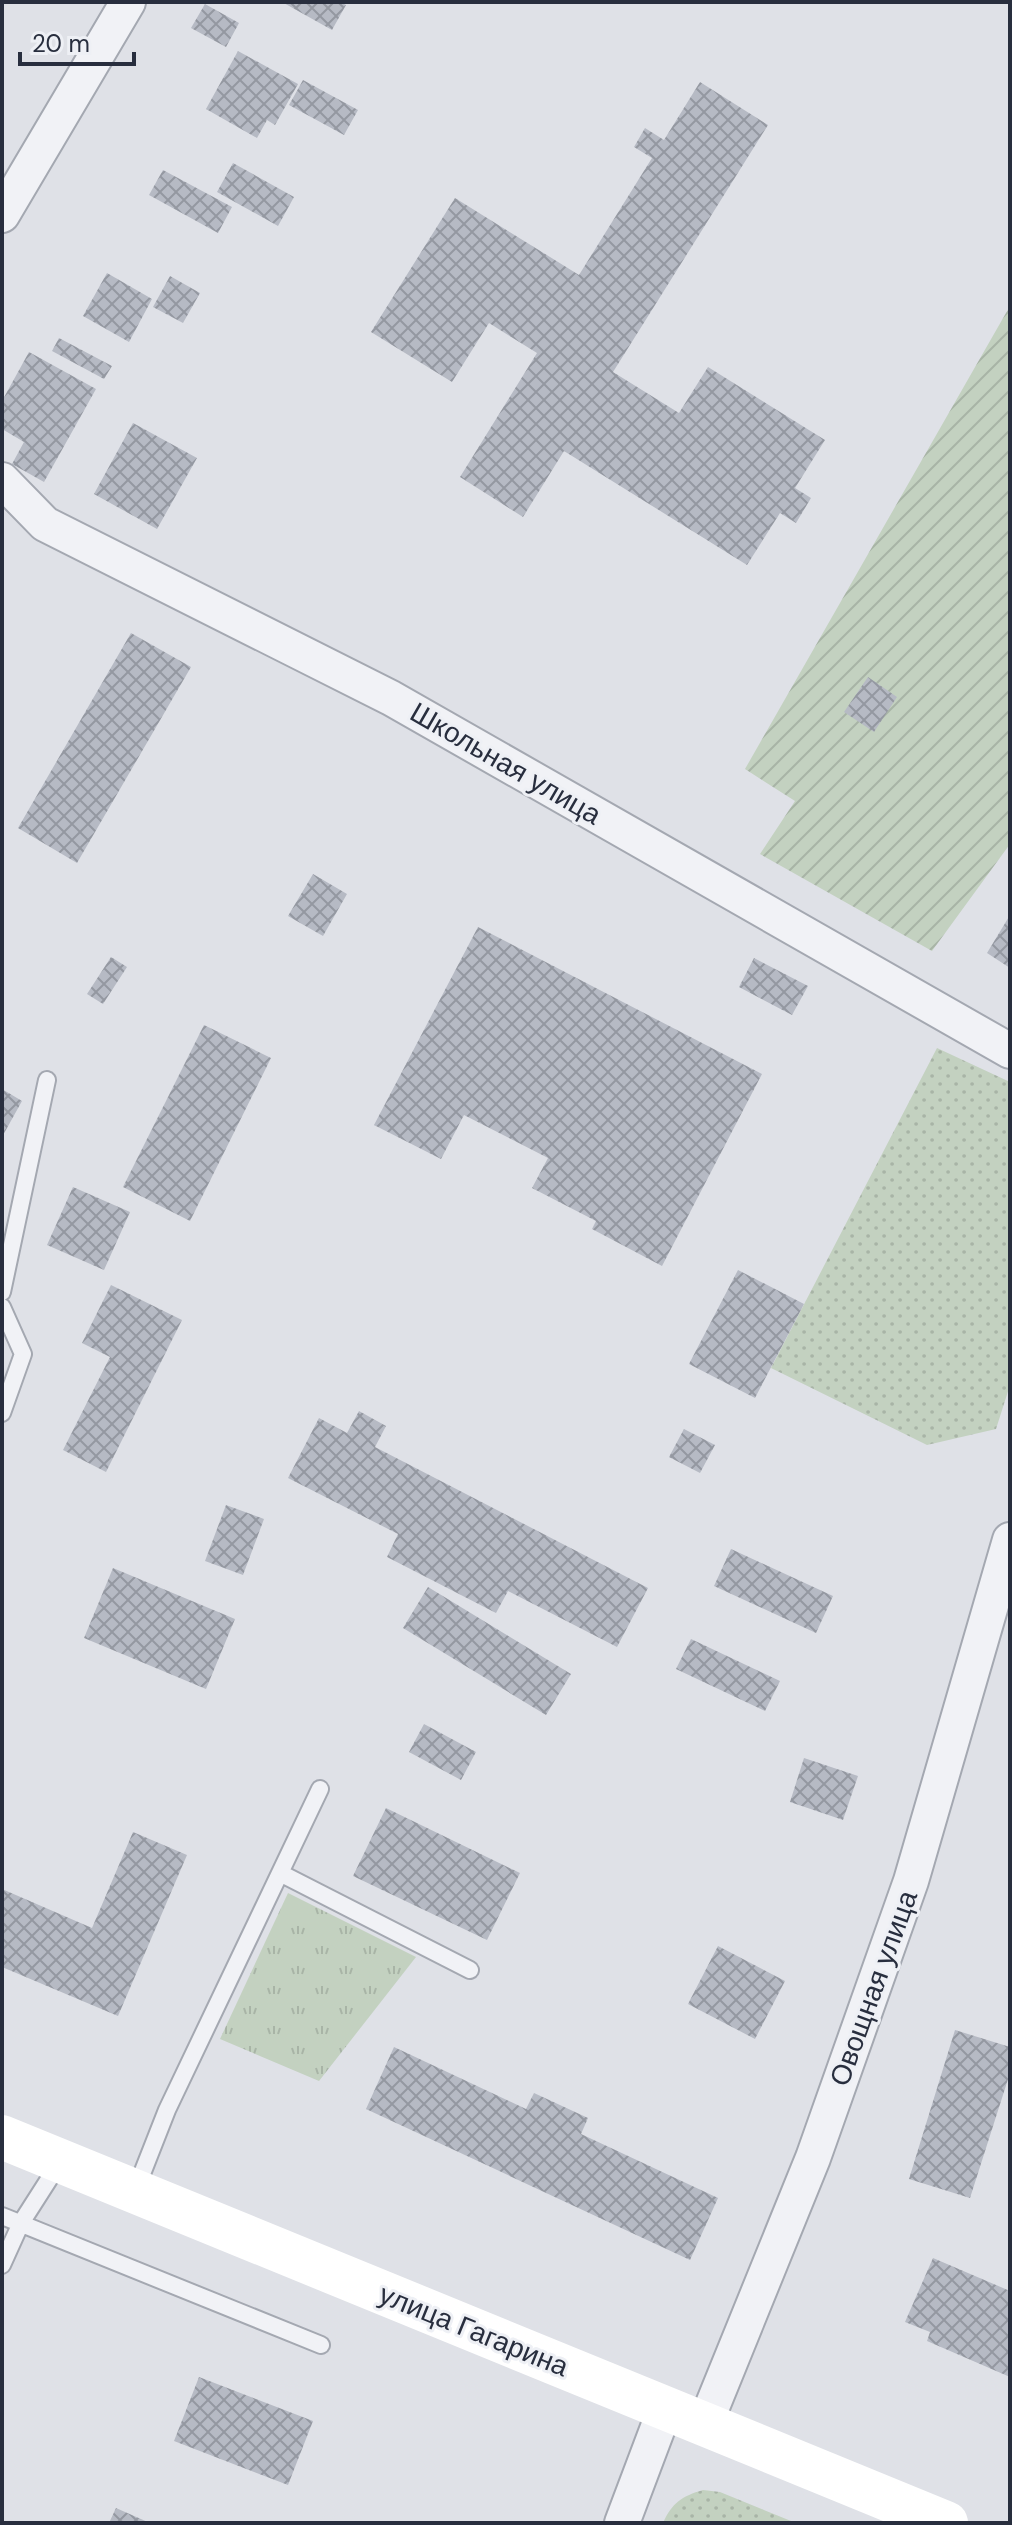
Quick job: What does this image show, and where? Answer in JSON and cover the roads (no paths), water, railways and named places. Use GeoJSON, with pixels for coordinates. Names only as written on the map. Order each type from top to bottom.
{"type":"FeatureCollection","features":[{"type":"Feature","properties":{"kind":"main road","name":"улица Гагарина"},"geometry":{"type":"LineString","coordinates":[[2,2137],[946,2523]]}},
{"type":"Feature","properties":{"kind":"street"},"geometry":{"type":"LineString","coordinates":[[2,215],[128,2]]}},
{"type":"Feature","properties":{"kind":"street","name":"Школьная улица"},"geometry":{"type":"LineString","coordinates":[[2,480],[45,524],[391,698],[1010,1051]]}},
{"type":"Feature","properties":{"kind":"street","name":"Овощная улица"},"geometry":{"type":"LineString","coordinates":[[622,2523],[685,2416],[813,2158],[911,1881],[1010,1540]]}},
{"type":"Feature","properties":{"kind":"lane"},"geometry":{"type":"LineString","coordinates":[[2,1292],[47,1080]]}},
{"type":"Feature","properties":{"kind":"lane"},"geometry":{"type":"LineString","coordinates":[[2,1307],[23,1354],[2,1413]]}},
{"type":"Feature","properties":{"kind":"lane"},"geometry":{"type":"LineString","coordinates":[[136,2191],[167,2110],[320,1789]]}},
{"type":"Feature","properties":{"kind":"lane"},"geometry":{"type":"LineString","coordinates":[[280,1873],[470,1970]]}},
{"type":"Feature","properties":{"kind":"lane"},"geometry":{"type":"LineString","coordinates":[[2,2265],[21,2223],[61,2160]]}},
{"type":"Feature","properties":{"kind":"lane"},"geometry":{"type":"LineString","coordinates":[[2,2216],[321,2345]]}}]}
